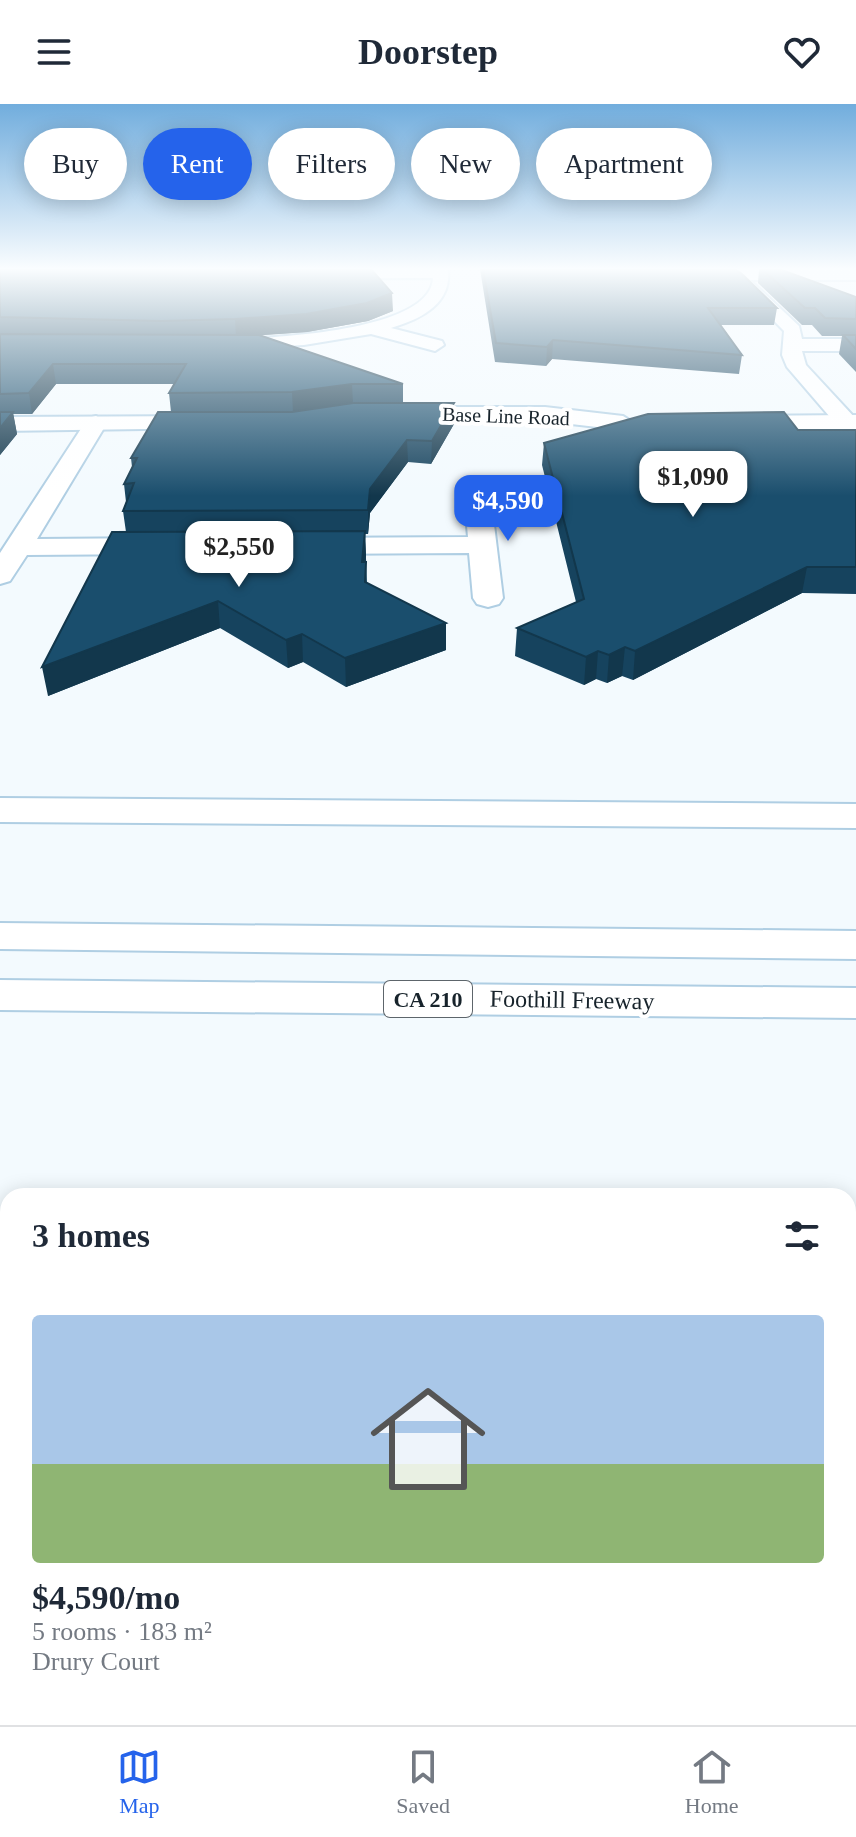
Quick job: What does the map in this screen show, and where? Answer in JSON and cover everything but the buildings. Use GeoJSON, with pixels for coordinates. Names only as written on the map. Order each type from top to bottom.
{"type":"FeatureCollection","features":[{"type":"Feature","properties":{"kind":"main road"},"geometry":{"type":"LineString","coordinates":[[201,346],[226,345]]}},
{"type":"Feature","properties":{"kind":"main road"},"geometry":{"type":"LineString","coordinates":[[853,426],[797,367],[792,355],[794,345],[856,345]]}},
{"type":"Feature","properties":{"kind":"main road","name":"Base Line Road"},"geometry":{"type":"LineString","coordinates":[[373,422],[547,430],[653,423]]}},
{"type":"Feature","properties":{"kind":"main road"},"geometry":{"type":"LineString","coordinates":[[0,575],[96,423]]}},
{"type":"Feature","properties":{"kind":"main road"},"geometry":{"type":"LineString","coordinates":[[0,424],[232,423]]}},
{"type":"Feature","properties":{"kind":"main road"},"geometry":{"type":"LineString","coordinates":[[712,423],[853,426]]}},
{"type":"Feature","properties":{"kind":"main road"},"geometry":{"type":"LineString","coordinates":[[477,492],[488,598]]}},
{"type":"Feature","properties":{"kind":"main road"},"geometry":{"type":"LineString","coordinates":[[274,546],[482,545]]}},
{"type":"Feature","properties":{"kind":"main road"},"geometry":{"type":"LineString","coordinates":[[19,547],[195,546]]}},
{"type":"Feature","properties":{"kind":"main road"},"geometry":{"type":"LineString","coordinates":[[0,810],[856,816]]}},
{"type":"Feature","properties":{"kind":"main road"},"geometry":{"type":"LineString","coordinates":[[0,936],[856,945]]}},
{"type":"Feature","properties":{"kind":"main road","name":"Foothill Freeway"},"geometry":{"type":"LineString","coordinates":[[0,995],[856,1003]]}}]}
